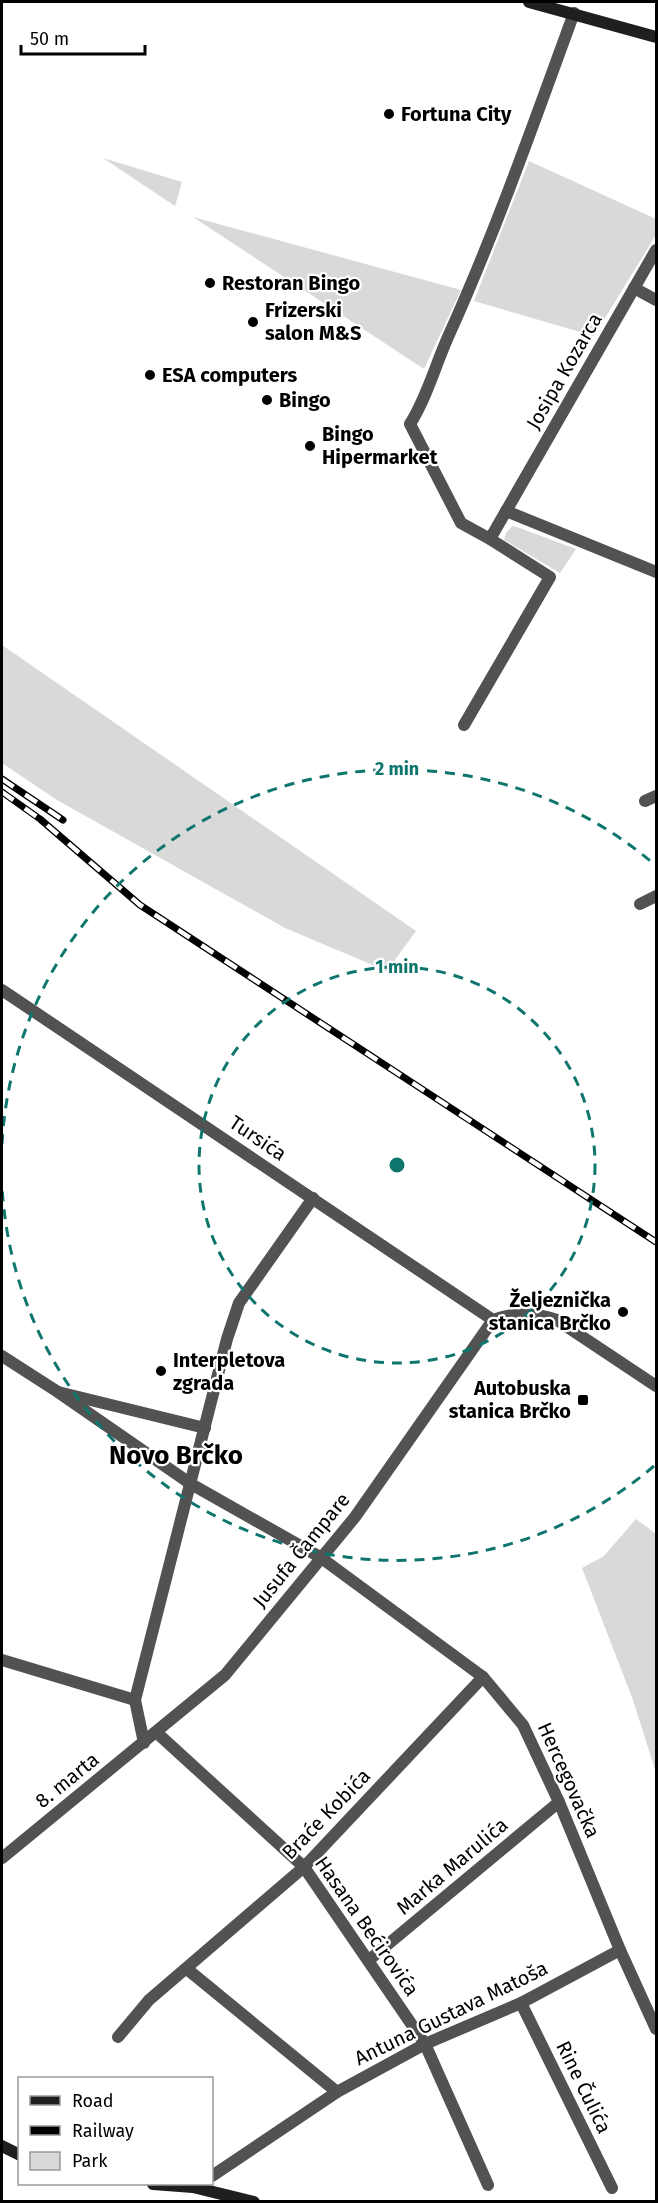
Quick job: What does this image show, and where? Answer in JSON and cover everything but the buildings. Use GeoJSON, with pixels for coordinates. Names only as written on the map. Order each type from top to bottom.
{"type":"FeatureCollection","features":[{"type":"Feature","properties":{"kind":"street"},"geometry":{"type":"LineString","coordinates":[[529,2],[657,37]]}},
{"type":"Feature","properties":{"kind":"street"},"geometry":{"type":"LineString","coordinates":[[464,725],[550,577],[461,523],[410,424],[424,402],[431,375],[482,258],[574,13]]}},
{"type":"Feature","properties":{"kind":"street","name":"Josipa Kozarca"},"geometry":{"type":"LineString","coordinates":[[490,539],[657,250]]}},
{"type":"Feature","properties":{"kind":"street"},"geometry":{"type":"LineString","coordinates":[[634,288],[657,300]]}},
{"type":"Feature","properties":{"kind":"street"},"geometry":{"type":"LineString","coordinates":[[506,511],[657,572]]}},
{"type":"Feature","properties":{"kind":"street"},"geometry":{"type":"LineString","coordinates":[[640,904],[657,896]]}},
{"type":"Feature","properties":{"kind":"street","name":"Tursića"},"geometry":{"type":"LineString","coordinates":[[2,990],[493,1320]]}},
{"type":"Feature","properties":{"kind":"street"},"geometry":{"type":"LineString","coordinates":[[144,1743],[135,1700],[238,1303],[313,1198]]}},
{"type":"Feature","properties":{"kind":"street"},"geometry":{"type":"LineString","coordinates":[[493,1320],[506,1315],[539,1313],[557,1320],[657,1386]]}},
{"type":"Feature","properties":{"kind":"street","name":"Jusufa Čampare"},"geometry":{"type":"LineString","coordinates":[[156,1732],[225,1675],[355,1517],[493,1320]]}},
{"type":"Feature","properties":{"kind":"street","name":"Hercegovačka"},"geometry":{"type":"LineString","coordinates":[[2,1356],[191,1484],[321,1557],[483,1677],[523,1725],[559,1802],[620,1950],[657,2029]]}},
{"type":"Feature","properties":{"kind":"street"},"geometry":{"type":"LineString","coordinates":[[58,1392],[205,1428]]}},
{"type":"Feature","properties":{"kind":"street"},"geometry":{"type":"LineString","coordinates":[[2,1660],[135,1700]]}},
{"type":"Feature","properties":{"kind":"street","name":"Braće Kobića"},"geometry":{"type":"LineString","coordinates":[[118,2037],[149,2000],[303,1867],[483,1677]]}},
{"type":"Feature","properties":{"kind":"street","name":"8. marta"},"geometry":{"type":"LineString","coordinates":[[2,1858],[156,1732]]}},
{"type":"Feature","properties":{"kind":"street","name":"Hasana Bećirovića"},"geometry":{"type":"LineString","coordinates":[[156,1732],[303,1867],[369,1960],[424,2044],[489,2185]]}},
{"type":"Feature","properties":{"kind":"street","name":"Marka Marulića"},"geometry":{"type":"LineString","coordinates":[[369,1960],[559,1802]]}},
{"type":"Feature","properties":{"kind":"street","name":"Antuna Gustava Matoša"},"geometry":{"type":"LineString","coordinates":[[213,2175],[337,2092],[424,2044],[521,2003],[620,1950]]}},
{"type":"Feature","properties":{"kind":"street"},"geometry":{"type":"LineString","coordinates":[[187,1969],[337,2092]]}},
{"type":"Feature","properties":{"kind":"street","name":"Rine Čulića"},"geometry":{"type":"LineString","coordinates":[[521,2003],[612,2188]]}},
{"type":"Feature","properties":{"kind":"street"},"geometry":{"type":"LineString","coordinates":[[2,2146],[18,2154]]}},
{"type":"Feature","properties":{"kind":"street"},"geometry":{"type":"LineString","coordinates":[[196,2185],[254,2202]]}},
{"type":"Feature","properties":{"kind":"green space"},"geometry":{"type":"Polygon","coordinates":[[[103,158],[182,182],[175,206],[103,158]]]}},
{"type":"Feature","properties":{"kind":"green space"},"geometry":{"type":"Polygon","coordinates":[[[529,161],[656,219],[656,235],[594,336],[474,301],[529,161]]]}},
{"type":"Feature","properties":{"kind":"green space"},"geometry":{"type":"Polygon","coordinates":[[[193,217],[461,290],[424,369],[193,217]]]}},
{"type":"Feature","properties":{"kind":"green space"},"geometry":{"type":"Polygon","coordinates":[[[512,526],[576,549],[560,573],[504,540],[512,526]]]}},
{"type":"Feature","properties":{"kind":"green space"},"geometry":{"type":"Polygon","coordinates":[[[2,645],[416,931],[387,971],[285,928],[57,800],[2,763],[2,645]]]}},
{"type":"Feature","properties":{"kind":"green space"},"geometry":{"type":"Polygon","coordinates":[[[636,1519],[656,1534],[656,1773],[633,1700],[582,1568],[604,1556],[636,1519]]]}},
{"type":"Feature","properties":{"kind":"railway"},"geometry":{"type":"LineString","coordinates":[[2,779],[63,820]]}},
{"type":"Feature","properties":{"kind":"railway"},"geometry":{"type":"LineString","coordinates":[[2,792],[40,819],[140,905],[656,1242]]}},
{"type":"Feature","properties":{"kind":"place","name":"Fortuna City"},"geometry":{"type":"Point","coordinates":[389,114]}},
{"type":"Feature","properties":{"kind":"place","name":"Restoran Bingo"},"geometry":{"type":"Point","coordinates":[210,283]}},
{"type":"Feature","properties":{"kind":"place","name":"Frizerski salon M&S"},"geometry":{"type":"Point","coordinates":[253,322]}},
{"type":"Feature","properties":{"kind":"place","name":"ESA computers"},"geometry":{"type":"Point","coordinates":[150,375]}},
{"type":"Feature","properties":{"kind":"place","name":"Bingo"},"geometry":{"type":"Point","coordinates":[267,400]}},
{"type":"Feature","properties":{"kind":"place","name":"Bingo Hipermarket"},"geometry":{"type":"Point","coordinates":[310,446]}},
{"type":"Feature","properties":{"kind":"place","name":"Željeznička stanica Brčko"},"geometry":{"type":"Point","coordinates":[623,1312]}},
{"type":"Feature","properties":{"kind":"place","name":"Interpletova zgrada"},"geometry":{"type":"Point","coordinates":[161,1371]}},
{"type":"Feature","properties":{"kind":"place","name":"Autobuska stanica Brčko"},"geometry":{"type":"Point","coordinates":[583,1400]}},
{"type":"Feature","properties":{"kind":"district","name":"Novo Brčko"},"geometry":{"type":"Point","coordinates":[176,1455]}}]}
